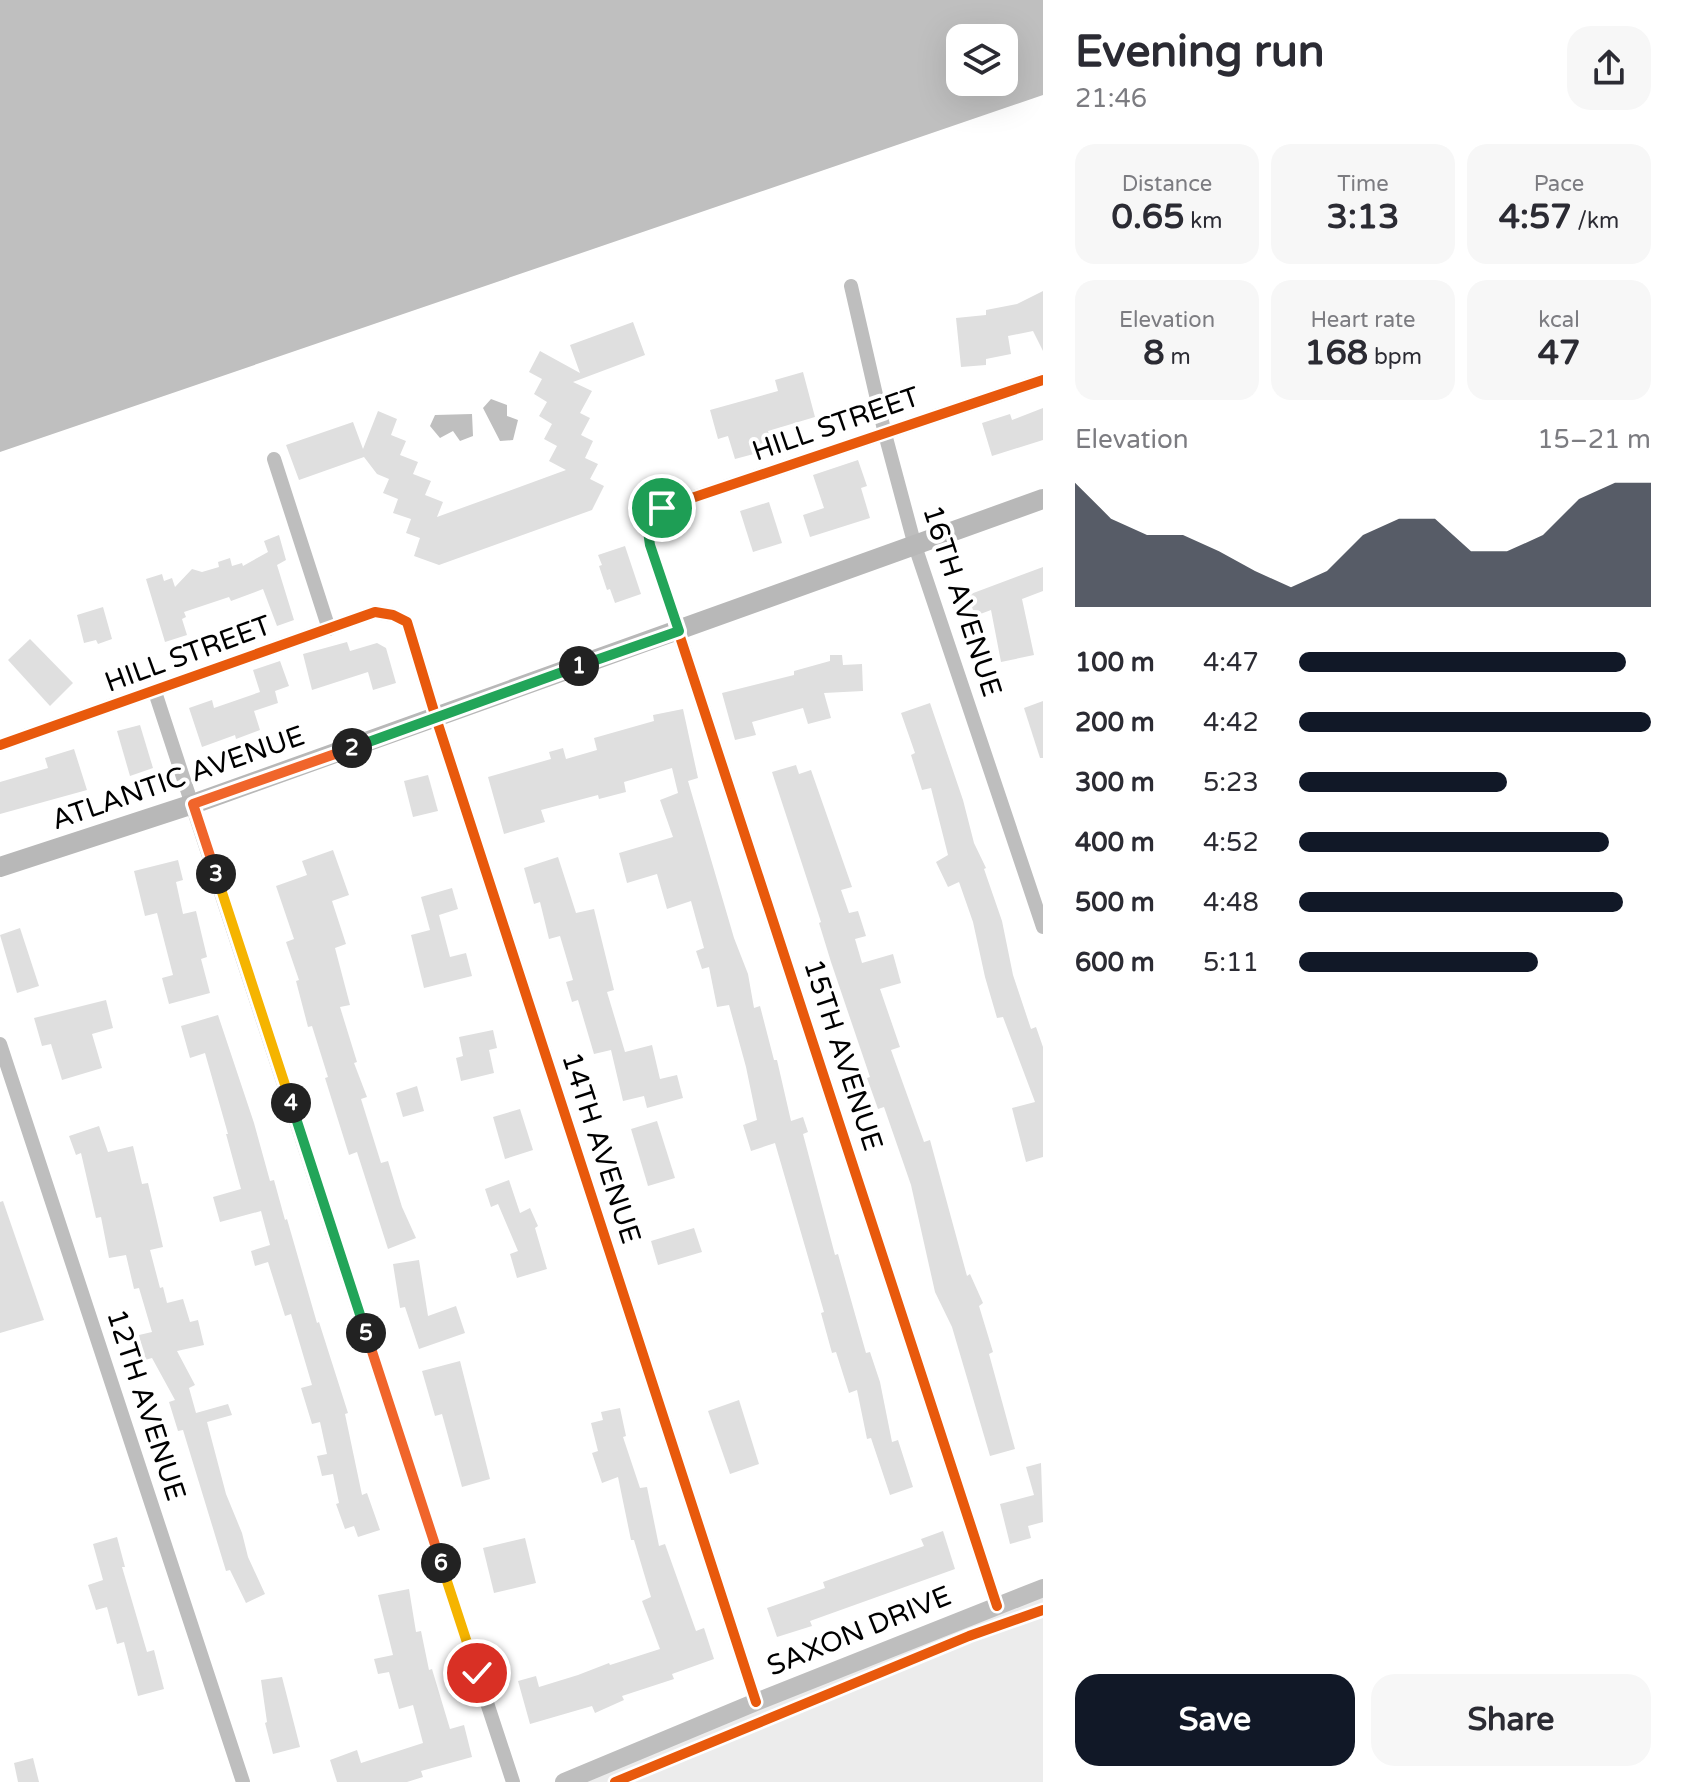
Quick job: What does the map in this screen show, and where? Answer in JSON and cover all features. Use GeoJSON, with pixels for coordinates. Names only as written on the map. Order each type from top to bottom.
{"type":"FeatureCollection","features":[{"type":"Feature","properties":{"kind":"main road","name":"ATLANTIC AVENUE"},"geometry":{"type":"LineString","coordinates":[[0,867],[193,804],[1043,499]]}},
{"type":"Feature","properties":{"kind":"street","name":"16TH AVENUE"},"geometry":{"type":"LineString","coordinates":[[851,286],[915,546],[1043,927]]}},
{"type":"Feature","properties":{"kind":"street","name":"HILL STREET"},"geometry":{"type":"LineString","coordinates":[[646,518],[662,508],[1043,380]]}},
{"type":"Feature","properties":{"kind":"street"},"geometry":{"type":"LineString","coordinates":[[274,459],[329,629]]}},
{"type":"Feature","properties":{"kind":"street","name":"15TH AVENUE"},"geometry":{"type":"LineString","coordinates":[[646,518],[650,545],[997,1606]]}},
{"type":"Feature","properties":{"kind":"street","name":"HILL STREET"},"geometry":{"type":"LineString","coordinates":[[0,745],[375,612],[393,615]]}},
{"type":"Feature","properties":{"kind":"street","name":"14TH AVENUE"},"geometry":{"type":"LineString","coordinates":[[393,615],[407,622],[756,1702]]}},
{"type":"Feature","properties":{"kind":"street"},"geometry":{"type":"LineString","coordinates":[[155,692],[513,1782]]}},
{"type":"Feature","properties":{"kind":"street","name":"12TH AVENUE"},"geometry":{"type":"LineString","coordinates":[[0,1044],[243,1782]]}},
{"type":"Feature","properties":{"kind":"street","name":"SAXON DRIVE"},"geometry":{"type":"LineString","coordinates":[[564,1782],[1043,1588]]}},
{"type":"Feature","properties":{"kind":"shaded area"},"geometry":{"type":"Polygon","coordinates":[[[0,0],[1043,0],[1043,95],[0,452],[0,0]]]}},
{"type":"Feature","properties":{"kind":"shaded area"},"geometry":{"type":"Polygon","coordinates":[[[491,399],[507,405],[507,416],[518,420],[513,440],[500,441],[483,408],[491,399]]]}},
{"type":"Feature","properties":{"kind":"shaded area"},"geometry":{"type":"Polygon","coordinates":[[[472,414],[473,436],[460,441],[453,431],[440,438],[430,426],[435,415],[472,414]]]}},
{"type":"Feature","properties":{"kind":"shaded area"},"geometry":{"type":"Polygon","coordinates":[[[1043,1588],[1043,1782],[564,1782],[1043,1588]]]}},
{"type":"Feature","properties":{"kind":"building"},"geometry":{"type":"Polygon","coordinates":[[[1043,291],[1043,351],[1033,331],[1008,336],[1011,354],[986,359],[986,365],[961,367],[956,318],[986,315],[986,310],[1017,304],[1043,291]]]}},
{"type":"Feature","properties":{"kind":"building"},"geometry":{"type":"Polygon","coordinates":[[[633,322],[645,355],[573,382],[592,391],[580,413],[590,418],[581,435],[593,441],[585,458],[598,464],[590,479],[604,486],[592,510],[439,565],[414,556],[420,538],[406,533],[411,519],[393,513],[398,499],[383,493],[389,479],[377,474],[364,457],[299,480],[286,445],[353,422],[363,449],[378,411],[397,419],[391,435],[406,441],[400,455],[418,462],[413,474],[431,481],[425,495],[443,502],[437,517],[566,470],[549,461],[557,446],[544,439],[552,424],[539,416],[547,402],[534,394],[542,379],[529,372],[540,351],[580,373],[570,345],[633,322]]]}},
{"type":"Feature","properties":{"kind":"building"},"geometry":{"type":"Polygon","coordinates":[[[803,372],[815,417],[768,431],[773,449],[735,459],[728,436],[718,439],[710,410],[778,391],[775,380],[803,372]]]}},
{"type":"Feature","properties":{"kind":"building"},"geometry":{"type":"Polygon","coordinates":[[[1043,408],[1043,440],[992,456],[982,423],[1010,414],[1012,420],[1043,408]]]}},
{"type":"Feature","properties":{"kind":"building"},"geometry":{"type":"Polygon","coordinates":[[[858,460],[867,486],[861,488],[870,518],[810,537],[803,515],[824,508],[813,475],[858,460]]]}},
{"type":"Feature","properties":{"kind":"building"},"geometry":{"type":"Polygon","coordinates":[[[769,502],[782,543],[753,552],[740,511],[769,502]]]}},
{"type":"Feature","properties":{"kind":"building"},"geometry":{"type":"Polygon","coordinates":[[[279,535],[286,560],[277,565],[294,620],[277,626],[263,589],[231,601],[229,597],[184,612],[186,617],[182,619],[187,635],[165,642],[146,579],[162,574],[164,581],[172,578],[175,587],[192,569],[202,572],[219,567],[218,562],[230,558],[232,566],[242,563],[243,566],[268,552],[264,541],[279,535]]]}},
{"type":"Feature","properties":{"kind":"building"},"geometry":{"type":"Polygon","coordinates":[[[625,546],[641,594],[615,603],[610,589],[607,590],[598,555],[625,546]]]}},
{"type":"Feature","properties":{"kind":"building"},"geometry":{"type":"Polygon","coordinates":[[[1043,567],[1043,591],[1022,599],[1034,655],[1001,662],[991,610],[975,616],[968,595],[1043,567]]]}},
{"type":"Feature","properties":{"kind":"building"},"geometry":{"type":"Polygon","coordinates":[[[103,607],[112,639],[98,644],[96,640],[84,643],[77,615],[103,607]]]}},
{"type":"Feature","properties":{"kind":"building"},"geometry":{"type":"Polygon","coordinates":[[[30,639],[73,683],[50,706],[8,660],[30,639]]]}},
{"type":"Feature","properties":{"kind":"building"},"geometry":{"type":"Polygon","coordinates":[[[347,642],[350,651],[377,643],[386,648],[396,683],[373,690],[368,672],[312,690],[303,654],[347,642]]]}},
{"type":"Feature","properties":{"kind":"building"},"geometry":{"type":"Polygon","coordinates":[[[830,655],[842,655],[843,665],[862,664],[863,691],[824,693],[831,718],[808,724],[803,708],[752,722],[756,735],[735,740],[722,693],[794,675],[794,671],[830,661],[830,655]]]}},
{"type":"Feature","properties":{"kind":"building"},"geometry":{"type":"Polygon","coordinates":[[[280,661],[289,686],[275,691],[278,703],[254,711],[260,730],[202,747],[189,708],[212,700],[214,708],[260,692],[253,670],[280,661]]]}},
{"type":"Feature","properties":{"kind":"building"},"geometry":{"type":"Polygon","coordinates":[[[1043,701],[1043,758],[1040,758],[1024,708],[1043,701]]]}},
{"type":"Feature","properties":{"kind":"building"},"geometry":{"type":"Polygon","coordinates":[[[930,703],[974,843],[986,868],[1002,921],[1013,975],[1031,1029],[1036,1027],[1043,1047],[1043,1157],[1026,1162],[1012,1108],[1035,1102],[1003,1017],[997,1018],[973,922],[959,882],[948,887],[936,862],[948,855],[931,788],[922,790],[911,755],[915,753],[901,713],[930,703]]]}},
{"type":"Feature","properties":{"kind":"building"},"geometry":{"type":"Polygon","coordinates":[[[683,709],[698,778],[688,781],[734,938],[748,974],[754,1008],[760,1006],[791,1121],[803,1117],[808,1132],[803,1134],[835,1255],[838,1254],[866,1353],[870,1352],[880,1382],[892,1442],[898,1440],[913,1487],[890,1495],[871,1438],[867,1439],[857,1390],[849,1393],[836,1352],[832,1353],[821,1313],[824,1312],[775,1143],[751,1151],[743,1125],[757,1120],[746,1067],[729,1005],[717,1007],[709,967],[702,969],[696,951],[704,948],[691,901],[667,909],[657,874],[627,883],[619,853],[673,837],[660,800],[678,793],[672,768],[624,782],[626,792],[599,799],[598,795],[541,810],[545,822],[504,834],[488,777],[551,759],[549,752],[563,748],[566,759],[597,750],[594,738],[654,721],[653,715],[683,709]]]}},
{"type":"Feature","properties":{"kind":"building"},"geometry":{"type":"Polygon","coordinates":[[[140,725],[153,768],[130,776],[117,731],[140,725]]]}},
{"type":"Feature","properties":{"kind":"building"},"geometry":{"type":"Polygon","coordinates":[[[74,749],[87,790],[0,814],[0,782],[48,768],[45,758],[74,749]]]}},
{"type":"Feature","properties":{"kind":"building"},"geometry":{"type":"Polygon","coordinates":[[[796,765],[799,774],[811,770],[852,887],[841,890],[849,913],[858,911],[866,936],[855,939],[862,963],[893,954],[901,983],[880,989],[900,1047],[891,1050],[924,1142],[930,1140],[967,1276],[970,1274],[983,1303],[979,1306],[993,1352],[989,1354],[1015,1449],[990,1456],[952,1327],[935,1292],[911,1185],[884,1107],[878,1109],[867,1078],[870,1077],[772,772],[796,765]]]}},
{"type":"Feature","properties":{"kind":"building"},"geometry":{"type":"Polygon","coordinates":[[[428,775],[438,811],[413,817],[404,781],[428,775]]]}},
{"type":"Feature","properties":{"kind":"building"},"geometry":{"type":"Polygon","coordinates":[[[333,850],[349,895],[332,901],[346,944],[335,948],[350,1005],[340,1007],[357,1062],[354,1063],[367,1097],[361,1099],[381,1163],[388,1161],[402,1207],[416,1238],[388,1249],[357,1152],[349,1155],[312,1026],[308,1027],[296,981],[299,980],[286,942],[294,939],[276,886],[307,875],[302,861],[333,850]]]}},
{"type":"Feature","properties":{"kind":"building"},"geometry":{"type":"Polygon","coordinates":[[[558,857],[576,913],[594,909],[614,990],[607,992],[625,1052],[652,1045],[660,1079],[677,1075],[683,1098],[647,1108],[644,1096],[623,1101],[611,1050],[594,1054],[578,1000],[572,1002],[566,982],[573,980],[560,936],[549,939],[540,902],[534,904],[524,868],[558,857]]]}},
{"type":"Feature","properties":{"kind":"building"},"geometry":{"type":"Polygon","coordinates":[[[178,860],[183,880],[176,882],[183,914],[196,911],[207,957],[201,959],[210,993],[169,1004],[162,978],[173,975],[157,913],[145,916],[134,871],[178,860]]]}},
{"type":"Feature","properties":{"kind":"building"},"geometry":{"type":"Polygon","coordinates":[[[452,888],[458,909],[439,915],[450,957],[466,953],[472,976],[424,988],[411,935],[430,930],[421,897],[452,888]]]}},
{"type":"Feature","properties":{"kind":"building"},"geometry":{"type":"Polygon","coordinates":[[[20,928],[39,986],[17,993],[0,935],[20,928]]]}},
{"type":"Feature","properties":{"kind":"building"},"geometry":{"type":"Polygon","coordinates":[[[106,1000],[113,1028],[92,1034],[102,1068],[62,1080],[51,1044],[42,1046],[34,1018],[106,1000]]]}},
{"type":"Feature","properties":{"kind":"building"},"geometry":{"type":"Polygon","coordinates":[[[218,1015],[348,1413],[345,1414],[362,1495],[367,1493],[380,1530],[358,1537],[354,1526],[345,1529],[336,1504],[339,1503],[333,1474],[322,1476],[317,1456],[327,1454],[320,1422],[312,1424],[301,1388],[312,1385],[291,1314],[285,1316],[268,1262],[255,1266],[251,1251],[270,1245],[261,1211],[220,1222],[213,1197],[241,1189],[205,1053],[190,1058],[181,1026],[218,1015]]]}},
{"type":"Feature","properties":{"kind":"building"},"geometry":{"type":"Polygon","coordinates":[[[493,1030],[497,1048],[489,1050],[494,1073],[461,1081],[456,1058],[463,1056],[459,1037],[493,1030]]]}},
{"type":"Feature","properties":{"kind":"building"},"geometry":{"type":"Polygon","coordinates":[[[417,1086],[424,1111],[403,1117],[396,1093],[417,1086]]]}},
{"type":"Feature","properties":{"kind":"building"},"geometry":{"type":"Polygon","coordinates":[[[520,1109],[533,1150],[505,1159],[493,1117],[520,1109]]]}},
{"type":"Feature","properties":{"kind":"building"},"geometry":{"type":"Polygon","coordinates":[[[657,1121],[675,1178],[648,1186],[631,1129],[657,1121]]]}},
{"type":"Feature","properties":{"kind":"building"},"geometry":{"type":"Polygon","coordinates":[[[99,1126],[108,1152],[133,1146],[142,1184],[148,1183],[163,1247],[150,1250],[160,1288],[163,1287],[167,1303],[183,1299],[190,1322],[198,1320],[204,1345],[177,1351],[195,1385],[189,1388],[196,1413],[228,1404],[232,1415],[207,1422],[226,1494],[265,1594],[246,1603],[230,1570],[226,1571],[183,1430],[178,1431],[169,1402],[175,1400],[152,1358],[145,1360],[139,1335],[152,1332],[139,1288],[134,1289],[126,1255],[109,1258],[101,1217],[96,1218],[81,1153],[76,1155],[69,1136],[99,1126]]]}},
{"type":"Feature","properties":{"kind":"building"},"geometry":{"type":"Polygon","coordinates":[[[509,1180],[520,1213],[530,1208],[538,1226],[535,1228],[547,1269],[517,1278],[510,1254],[518,1251],[498,1204],[491,1207],[485,1189],[509,1180]]]}},
{"type":"Feature","properties":{"kind":"building"},"geometry":{"type":"Polygon","coordinates":[[[3,1201],[44,1320],[0,1333],[0,1202],[3,1201]]]}},
{"type":"Feature","properties":{"kind":"building"},"geometry":{"type":"Polygon","coordinates":[[[694,1228],[702,1252],[658,1265],[651,1241],[694,1228]]]}},
{"type":"Feature","properties":{"kind":"building"},"geometry":{"type":"Polygon","coordinates":[[[419,1260],[428,1316],[456,1306],[465,1333],[419,1349],[405,1307],[400,1308],[393,1264],[419,1260]]]}},
{"type":"Feature","properties":{"kind":"building"},"geometry":{"type":"Polygon","coordinates":[[[460,1361],[490,1479],[462,1487],[442,1414],[435,1416],[422,1371],[460,1361]]]}},
{"type":"Feature","properties":{"kind":"building"},"geometry":{"type":"Polygon","coordinates":[[[739,1400],[759,1464],[730,1474],[708,1411],[739,1400]]]}},
{"type":"Feature","properties":{"kind":"building"},"geometry":{"type":"Polygon","coordinates":[[[620,1408],[626,1436],[623,1437],[640,1488],[647,1487],[659,1546],[665,1544],[696,1631],[704,1628],[714,1659],[672,1674],[674,1679],[622,1696],[624,1700],[595,1713],[592,1706],[530,1724],[518,1681],[536,1676],[539,1687],[660,1649],[642,1601],[651,1597],[634,1540],[631,1540],[618,1477],[602,1483],[592,1453],[598,1451],[591,1423],[603,1420],[601,1412],[620,1408]]]}},
{"type":"Feature","properties":{"kind":"building"},"geometry":{"type":"Polygon","coordinates":[[[1041,1463],[1043,1522],[1028,1526],[1031,1538],[1010,1544],[1000,1504],[1034,1495],[1026,1467],[1041,1463]]]}},
{"type":"Feature","properties":{"kind":"building"},"geometry":{"type":"Polygon","coordinates":[[[943,1531],[955,1569],[810,1621],[812,1626],[777,1637],[767,1608],[825,1588],[823,1582],[924,1546],[921,1539],[943,1531]]]}},
{"type":"Feature","properties":{"kind":"building"},"geometry":{"type":"Polygon","coordinates":[[[117,1537],[125,1567],[122,1567],[147,1652],[154,1650],[164,1689],[138,1696],[124,1642],[117,1644],[107,1607],[96,1610],[88,1585],[103,1580],[93,1544],[117,1537]]]}},
{"type":"Feature","properties":{"kind":"building"},"geometry":{"type":"Polygon","coordinates":[[[525,1538],[536,1583],[494,1593],[483,1548],[525,1538]]]}},
{"type":"Feature","properties":{"kind":"building"},"geometry":{"type":"Polygon","coordinates":[[[409,1589],[416,1632],[421,1631],[429,1670],[432,1669],[450,1729],[464,1725],[472,1757],[421,1771],[423,1777],[407,1782],[337,1782],[330,1760],[357,1750],[361,1763],[423,1743],[413,1705],[399,1709],[389,1672],[378,1674],[374,1659],[393,1655],[378,1595],[409,1589]]]}},
{"type":"Feature","properties":{"kind":"building"},"geometry":{"type":"Polygon","coordinates":[[[282,1677],[300,1747],[273,1754],[265,1723],[261,1680],[282,1677]]]}},
{"type":"Feature","properties":{"kind":"building"},"geometry":{"type":"Polygon","coordinates":[[[33,1758],[39,1782],[18,1782],[14,1763],[33,1758]]]}},
{"type":"Feature","properties":{"kind":"cycle path"},"geometry":{"type":"LineString","coordinates":[[997,1606],[650,545],[646,518],[662,508],[1043,380]]}},
{"type":"Feature","properties":{"kind":"cycle path"},"geometry":{"type":"LineString","coordinates":[[0,745],[375,612],[393,615],[407,622],[756,1702]]}},
{"type":"Feature","properties":{"kind":"cycle path"},"geometry":{"type":"LineString","coordinates":[[615,1782],[969,1636],[1043,1610]]}},
{"type":"Feature","properties":{"kind":"route"},"geometry":{"type":"LineString","coordinates":[[477,1673],[193,804],[679,631],[650,545],[646,518],[662,508]]}}]}
